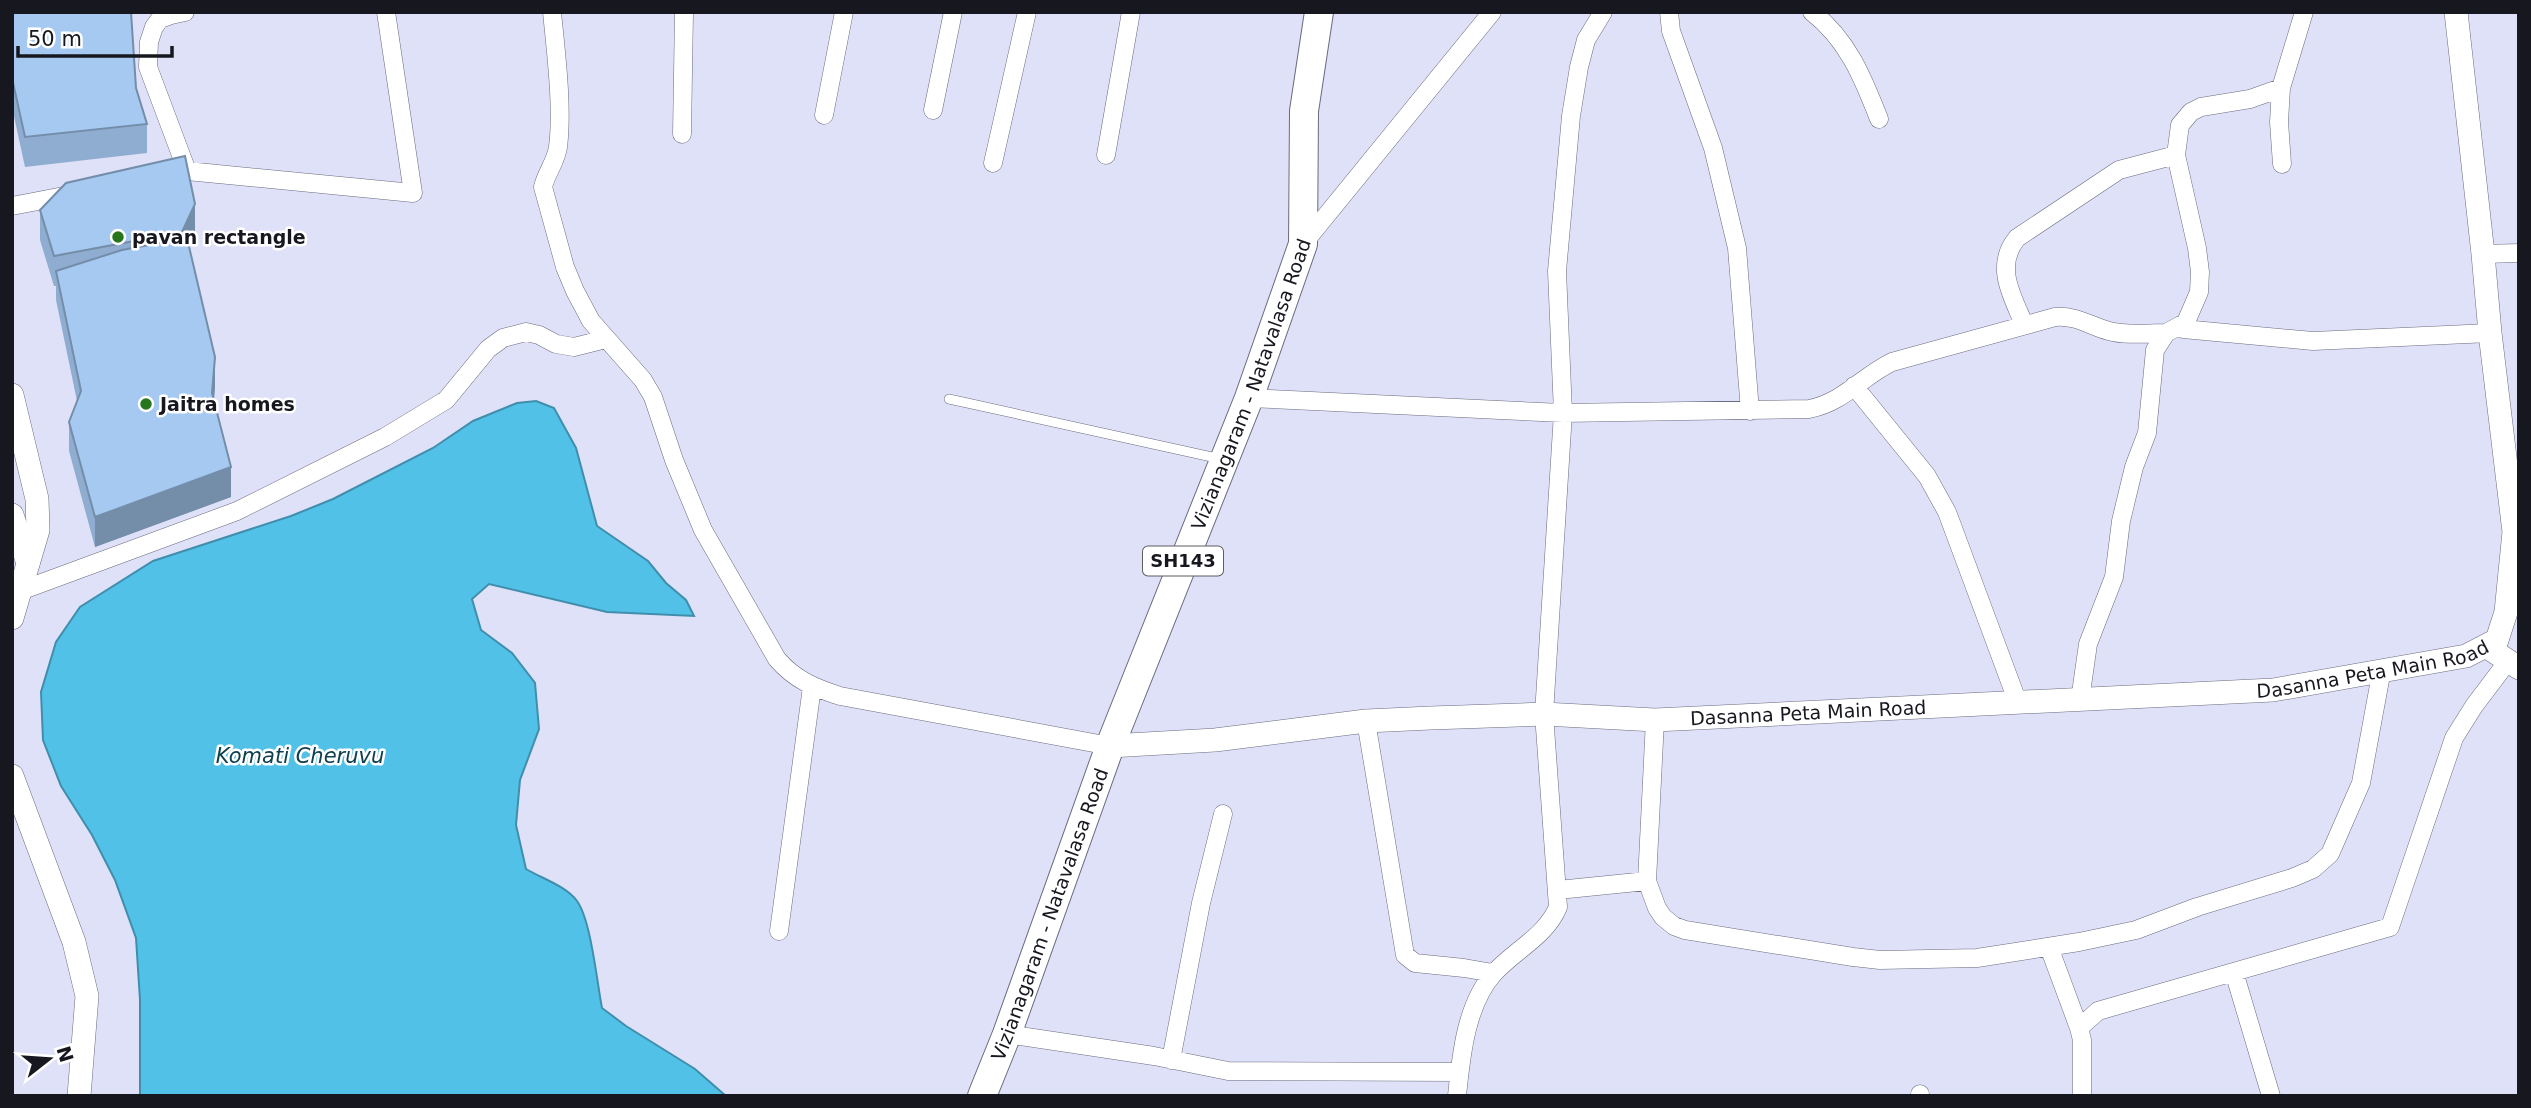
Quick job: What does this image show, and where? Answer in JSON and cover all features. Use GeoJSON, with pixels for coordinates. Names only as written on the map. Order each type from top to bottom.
{"type":"FeatureCollection","features":[{"type":"Feature","properties":{"kind":"main road","name":"Vizianagaram - Natavalasa Road"},"geometry":{"type":"LineString","coordinates":[[982,1096],[1007,1034],[1110,746],[1249,398],[1303,244],[1304,111],[1319,12]]}},
{"type":"Feature","properties":{"kind":"street"},"geometry":{"type":"LineString","coordinates":[[185,12],[160,19],[153,27],[149,42],[148,67],[187,171]]}},
{"type":"Feature","properties":{"kind":"street"},"geometry":{"type":"LineString","coordinates":[[147,179],[187,171],[413,193],[386,12]]}},
{"type":"Feature","properties":{"kind":"street"},"geometry":{"type":"LineString","coordinates":[[552,12],[559,137],[556,160],[545,178],[544,196],[570,279],[591,321],[643,380],[653,397],[678,470],[703,530],[777,660],[790,674],[811,687],[840,696],[1110,746]]}},
{"type":"Feature","properties":{"kind":"street"},"geometry":{"type":"LineString","coordinates":[[682,134],[684,12]]}},
{"type":"Feature","properties":{"kind":"street"},"geometry":{"type":"LineString","coordinates":[[824,115],[844,12]]}},
{"type":"Feature","properties":{"kind":"street"},"geometry":{"type":"LineString","coordinates":[[933,110],[953,12]]}},
{"type":"Feature","properties":{"kind":"street"},"geometry":{"type":"LineString","coordinates":[[993,163],[1027,12]]}},
{"type":"Feature","properties":{"kind":"street"},"geometry":{"type":"LineString","coordinates":[[1106,155],[1131,12]]}},
{"type":"Feature","properties":{"kind":"street"},"geometry":{"type":"LineString","coordinates":[[1303,244],[1492,12]]}},
{"type":"Feature","properties":{"kind":"street"},"geometry":{"type":"LineString","coordinates":[[1457,1096],[1465,1041],[1478,996],[1493,973],[1541,933],[1554,917],[1558,907],[1544,714],[1563,413],[1556,271],[1571,116],[1579,67],[1586,40],[1603,12]]}},
{"type":"Feature","properties":{"kind":"street"},"geometry":{"type":"LineString","coordinates":[[1669,12],[1671,31],[1713,148],[1737,248],[1750,411]]}},
{"type":"Feature","properties":{"kind":"street"},"geometry":{"type":"LineString","coordinates":[[1812,12],[1841,40],[1854,60],[1879,119]]}},
{"type":"Feature","properties":{"kind":"street"},"geometry":{"type":"LineString","coordinates":[[2282,164],[2279,122],[2281,88],[2304,12]]}},
{"type":"Feature","properties":{"kind":"street","name":"Dasanna Peta Main Road"},"geometry":{"type":"LineString","coordinates":[[1110,746],[1215,740],[1366,721],[1544,714],[1656,720],[2273,690],[2466,656],[2487,646],[2497,640],[2512,611],[2514,532],[2456,12]]}},
{"type":"Feature","properties":{"kind":"street"},"geometry":{"type":"LineString","coordinates":[[2080,700],[2088,644],[2114,577],[2121,521],[2134,467],[2147,433],[2155,350],[2174,331],[2199,292],[2197,248],[2176,155],[2180,125],[2191,112],[2201,107],[2250,99],[2281,88]]}},
{"type":"Feature","properties":{"kind":"street"},"geometry":{"type":"LineString","coordinates":[[2025,324],[2009,291],[2005,272],[2009,248],[2017,238],[2119,170],[2176,155]]}},
{"type":"Feature","properties":{"kind":"street"},"geometry":{"type":"LineString","coordinates":[[12,206],[93,190]]}},
{"type":"Feature","properties":{"kind":"street"},"geometry":{"type":"LineString","coordinates":[[2483,254],[2519,253]]}},
{"type":"Feature","properties":{"kind":"street"},"geometry":{"type":"LineString","coordinates":[[1249,398],[1563,413],[1809,409],[1836,400],[1892,362],[2025,324],[2066,316],[2123,334],[2174,331],[2313,341],[2490,333]]}},
{"type":"Feature","properties":{"kind":"street"},"geometry":{"type":"LineString","coordinates":[[20,591],[237,511],[385,437],[446,400],[488,349],[503,338],[526,332],[556,344],[574,347],[606,339]]}},
{"type":"Feature","properties":{"kind":"street"},"geometry":{"type":"LineString","coordinates":[[1854,386],[1927,476],[1948,512],[2018,703]]}},
{"type":"Feature","properties":{"kind":"street"},"geometry":{"type":"LineString","coordinates":[[12,395],[37,499],[38,530],[12,618]]}},
{"type":"Feature","properties":{"kind":"street"},"geometry":{"type":"LineString","coordinates":[[12,515],[28,563]]}},
{"type":"Feature","properties":{"kind":"street"},"geometry":{"type":"LineString","coordinates":[[2079,1028],[2098,1011],[2390,927],[2454,738],[2474,706],[2514,665],[2487,646]]}},
{"type":"Feature","properties":{"kind":"street"},"geometry":{"type":"LineString","coordinates":[[1656,720],[1647,881],[1662,917],[1674,926],[1685,930],[1880,960],[1977,958],[2136,930],[2313,869],[2330,854],[2361,783],[2382,669]]}},
{"type":"Feature","properties":{"kind":"street"},"geometry":{"type":"LineString","coordinates":[[779,931],[811,687]]}},
{"type":"Feature","properties":{"kind":"street"},"geometry":{"type":"LineString","coordinates":[[1366,721],[1405,955],[1415,963],[1493,973]]}},
{"type":"Feature","properties":{"kind":"street"},"geometry":{"type":"LineString","coordinates":[[12,776],[74,942],[87,996],[79,1096]]}},
{"type":"Feature","properties":{"kind":"street"},"geometry":{"type":"LineString","coordinates":[[1171,1060],[1201,903],[1223,814]]}},
{"type":"Feature","properties":{"kind":"street"},"geometry":{"type":"LineString","coordinates":[[1558,890],[1647,881]]}},
{"type":"Feature","properties":{"kind":"street"},"geometry":{"type":"LineString","coordinates":[[2049,947],[2082,1040],[2082,1096]]}},
{"type":"Feature","properties":{"kind":"street"},"geometry":{"type":"LineString","coordinates":[[2234,972],[2271,1096]]}},
{"type":"Feature","properties":{"kind":"street"},"geometry":{"type":"LineString","coordinates":[[1007,1034],[1228,1071],[1459,1072]]}},
{"type":"Feature","properties":{"kind":"lane"},"geometry":{"type":"LineString","coordinates":[[949,399],[1224,460]]}},
{"type":"Feature","properties":{"kind":"water","name":"Komati Cheruvu"},"geometry":{"type":"Polygon","coordinates":[[[536,401],[554,408],[576,448],[597,526],[648,561],[666,583],[686,600],[694,616],[607,612],[489,584],[472,599],[481,630],[512,653],[535,683],[539,729],[520,780],[516,825],[526,869],[560,887],[577,901],[582,910],[590,937],[602,1008],[695,1069],[726,1096],[140,1096],[140,1000],[136,938],[115,880],[92,835],[61,786],[43,740],[41,692],[56,642],[80,607],[153,561],[291,516],[333,499],[433,448],[473,421],[517,403],[536,401]]]}},
{"type":"Feature","properties":{"kind":"building"},"geometry":{"type":"Polygon","coordinates":[[[12,12],[131,12],[136,88],[147,124],[25,137],[12,78],[12,12]]]}},
{"type":"Feature","properties":{"kind":"building"},"geometry":{"type":"Polygon","coordinates":[[[185,156],[195,204],[182,232],[54,256],[40,210],[66,183],[185,156]]]}},
{"type":"Feature","properties":{"kind":"building","name":"Jaitra homes"},"geometry":{"type":"Polygon","coordinates":[[[187,238],[215,357],[212,393],[231,467],[95,517],[69,422],[81,391],[56,271],[122,250],[187,238]]]}},
{"type":"Feature","properties":{"kind":"place","name":"pavan rectangle"},"geometry":{"type":"Point","coordinates":[118,237]}},
{"type":"Feature","properties":{"kind":"place","name":"Jaitra homes"},"geometry":{"type":"Point","coordinates":[146,404]}}]}
